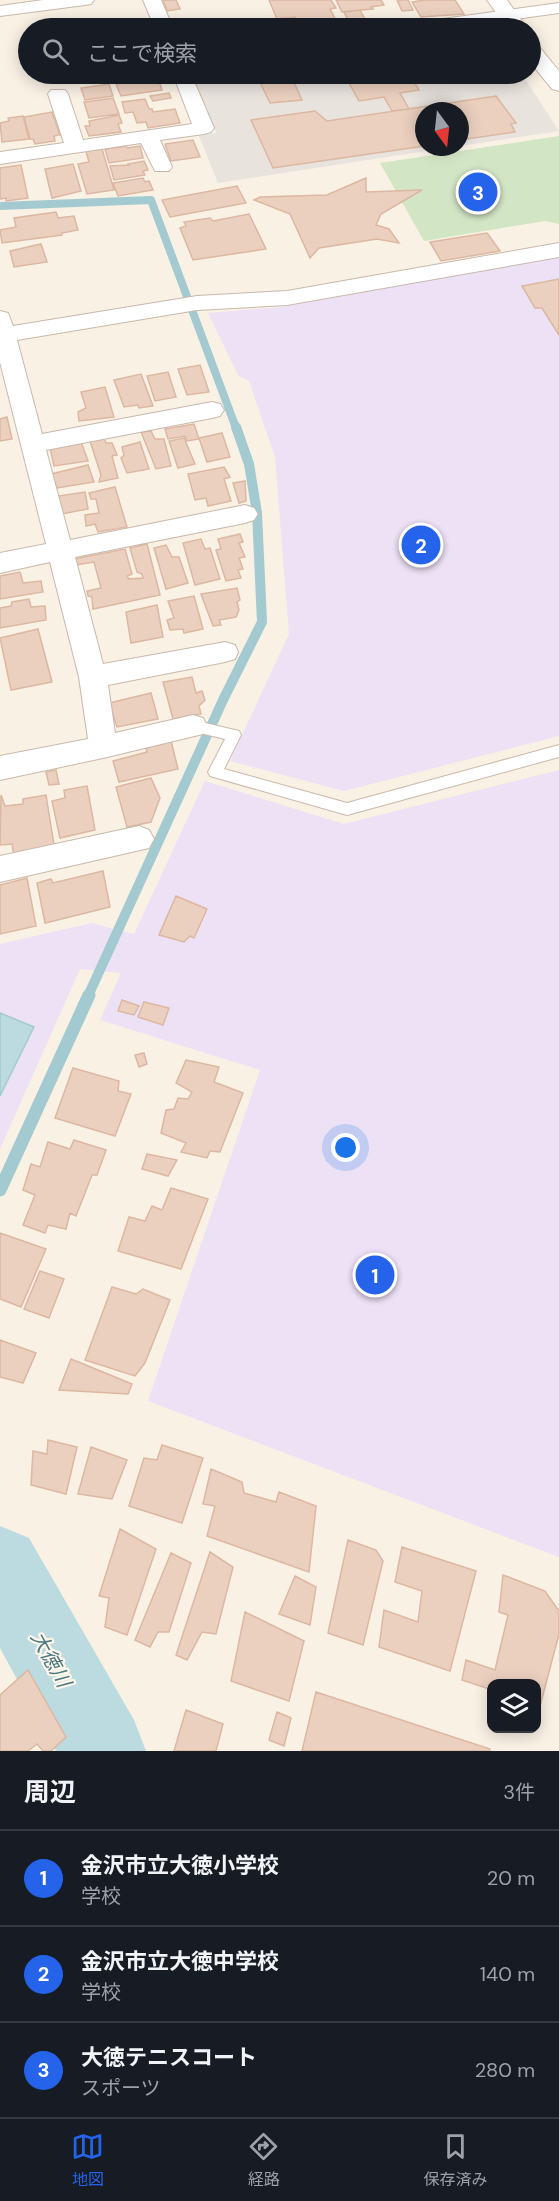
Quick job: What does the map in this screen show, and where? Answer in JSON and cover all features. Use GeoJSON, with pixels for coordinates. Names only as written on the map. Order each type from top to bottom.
{"type":"FeatureCollection","features":[{"type":"Feature","properties":{"kind":"street"},"geometry":{"type":"LineString","coordinates":[[0,12],[85,0]]}},
{"type":"Feature","properties":{"kind":"street"},"geometry":{"type":"LineString","coordinates":[[152,0],[160,18]]}},
{"type":"Feature","properties":{"kind":"street"},"geometry":{"type":"LineString","coordinates":[[480,18],[559,8]]}},
{"type":"Feature","properties":{"kind":"street"},"geometry":{"type":"LineString","coordinates":[[541,62],[559,86]]}},
{"type":"Feature","properties":{"kind":"street"},"geometry":{"type":"LineString","coordinates":[[0,158],[204,128],[186,84]]}},
{"type":"Feature","properties":{"kind":"street"},"geometry":{"type":"LineString","coordinates":[[58,94],[75,147]]}},
{"type":"Feature","properties":{"kind":"street"},"geometry":{"type":"LineString","coordinates":[[148,136],[162,167]]}},
{"type":"Feature","properties":{"kind":"street"},"geometry":{"type":"LineString","coordinates":[[103,747],[93,677],[32,444],[10,401],[1,330],[190,304],[287,298],[559,250]]}},
{"type":"Feature","properties":{"kind":"street"},"geometry":{"type":"LineString","coordinates":[[32,444],[212,410]]}},
{"type":"Feature","properties":{"kind":"street"},"geometry":{"type":"LineString","coordinates":[[0,563],[245,514]]}},
{"type":"Feature","properties":{"kind":"street"},"geometry":{"type":"LineString","coordinates":[[93,677],[225,652]]}},
{"type":"Feature","properties":{"kind":"street"},"geometry":{"type":"LineString","coordinates":[[0,768],[193,726]]}},
{"type":"Feature","properties":{"kind":"street"},"geometry":{"type":"LineString","coordinates":[[0,869],[139,839]]}},
{"type":"Feature","properties":{"kind":"lane"},"geometry":{"type":"LineString","coordinates":[[193,726],[234,735],[215,772],[348,809],[559,751]]}},
{"type":"Feature","properties":{"kind":"shaded area"},"geometry":{"type":"Polygon","coordinates":[[[196,84],[528,84],[559,131],[469,145],[469,102],[415,102],[415,153],[218,183],[199,136],[216,133],[196,84]]]}},
{"type":"Feature","properties":{"kind":"shaded area"},"geometry":{"type":"Polygon","coordinates":[[[559,257],[559,736],[344,791],[230,761],[289,634],[275,457],[249,381],[238,375],[208,313],[282,307],[559,257]]]}},
{"type":"Feature","properties":{"kind":"shaded area"},"geometry":{"type":"Polygon","coordinates":[[[559,770],[559,1557],[148,1401],[260,1070],[100,1020],[121,973],[80,969],[0,1149],[0,944],[92,923],[134,934],[205,781],[344,824],[559,770]]]}},
{"type":"Feature","properties":{"kind":"green space"},"geometry":{"type":"Polygon","coordinates":[[[559,136],[559,224],[545,221],[424,241],[380,163],[426,156],[469,156],[469,150],[559,136]]]}},
{"type":"Feature","properties":{"kind":"water"},"geometry":{"type":"Polygon","coordinates":[[[0,1013],[34,1027],[0,1096],[0,1013]]]}},
{"type":"Feature","properties":{"kind":"building"},"geometry":{"type":"Polygon","coordinates":[[[163,0],[176,0],[180,9],[167,11],[163,0]]]}},
{"type":"Feature","properties":{"kind":"building"},"geometry":{"type":"Polygon","coordinates":[[[269,0],[331,0],[336,8],[330,9],[335,18],[277,18],[269,0]]]}},
{"type":"Feature","properties":{"kind":"building"},"geometry":{"type":"Polygon","coordinates":[[[336,0],[381,0],[384,5],[371,7],[373,9],[342,12],[336,0]]]}},
{"type":"Feature","properties":{"kind":"building"},"geometry":{"type":"Polygon","coordinates":[[[397,0],[408,0],[413,10],[402,11],[397,0]]]}},
{"type":"Feature","properties":{"kind":"building"},"geometry":{"type":"Polygon","coordinates":[[[455,0],[464,14],[421,17],[412,2],[455,0]]]}},
{"type":"Feature","properties":{"kind":"building"},"geometry":{"type":"Polygon","coordinates":[[[360,10],[364,18],[347,18],[344,12],[360,10]]]}},
{"type":"Feature","properties":{"kind":"building"},"geometry":{"type":"Polygon","coordinates":[[[109,84],[113,96],[85,100],[81,88],[109,84]]]}},
{"type":"Feature","properties":{"kind":"building"},"geometry":{"type":"Polygon","coordinates":[[[116,84],[160,84],[162,90],[121,96],[116,84]]]}},
{"type":"Feature","properties":{"kind":"building"},"geometry":{"type":"Polygon","coordinates":[[[261,84],[295,84],[302,100],[270,103],[261,84]]]}},
{"type":"Feature","properties":{"kind":"building"},"geometry":{"type":"Polygon","coordinates":[[[350,84],[415,84],[419,90],[400,93],[409,109],[392,111],[384,97],[359,101],[350,84]]]}},
{"type":"Feature","properties":{"kind":"building"},"geometry":{"type":"Polygon","coordinates":[[[169,93],[171,98],[153,101],[150,96],[169,93]]]}},
{"type":"Feature","properties":{"kind":"building"},"geometry":{"type":"Polygon","coordinates":[[[496,96],[516,123],[511,124],[515,132],[469,139],[469,102],[455,102],[496,96]]]}},
{"type":"Feature","properties":{"kind":"building"},"geometry":{"type":"Polygon","coordinates":[[[113,98],[119,114],[89,118],[84,102],[113,98]]]}},
{"type":"Feature","properties":{"kind":"building"},"geometry":{"type":"Polygon","coordinates":[[[145,99],[149,109],[153,112],[175,109],[180,123],[148,128],[146,122],[137,123],[133,112],[125,113],[122,102],[145,99]]]}},
{"type":"Feature","properties":{"kind":"building"},"geometry":{"type":"Polygon","coordinates":[[[415,108],[415,147],[273,168],[251,120],[315,111],[327,121],[415,108]]]}},
{"type":"Feature","properties":{"kind":"building"},"geometry":{"type":"Polygon","coordinates":[[[52,112],[60,135],[54,136],[55,141],[35,144],[33,139],[30,139],[24,117],[52,112]]]}},
{"type":"Feature","properties":{"kind":"building"},"geometry":{"type":"Polygon","coordinates":[[[119,115],[122,123],[118,124],[121,132],[89,136],[85,126],[90,126],[89,121],[119,115]]]}},
{"type":"Feature","properties":{"kind":"building"},"geometry":{"type":"Polygon","coordinates":[[[23,116],[29,139],[2,142],[0,123],[9,121],[8,118],[23,116]]]}},
{"type":"Feature","properties":{"kind":"building"},"geometry":{"type":"Polygon","coordinates":[[[193,140],[200,157],[171,161],[165,144],[193,140]]]}},
{"type":"Feature","properties":{"kind":"building"},"geometry":{"type":"Polygon","coordinates":[[[126,146],[127,148],[140,146],[143,158],[109,163],[105,149],[126,146]]]}},
{"type":"Feature","properties":{"kind":"building"},"geometry":{"type":"Polygon","coordinates":[[[102,149],[114,190],[87,194],[78,164],[89,162],[86,151],[102,149]]]}},
{"type":"Feature","properties":{"kind":"building"},"geometry":{"type":"Polygon","coordinates":[[[144,161],[148,170],[143,171],[145,175],[114,180],[110,166],[144,161]]]}},
{"type":"Feature","properties":{"kind":"building"},"geometry":{"type":"Polygon","coordinates":[[[73,164],[81,191],[52,198],[45,169],[73,164]]]}},
{"type":"Feature","properties":{"kind":"building"},"geometry":{"type":"Polygon","coordinates":[[[21,165],[28,198],[6,201],[6,198],[0,199],[0,168],[21,165]]]}},
{"type":"Feature","properties":{"kind":"building"},"geometry":{"type":"Polygon","coordinates":[[[143,178],[145,182],[149,181],[153,190],[118,196],[113,183],[143,178]]]}},
{"type":"Feature","properties":{"kind":"building"},"geometry":{"type":"Polygon","coordinates":[[[366,178],[366,192],[422,190],[381,214],[376,225],[389,229],[399,243],[377,239],[319,248],[310,258],[290,214],[254,200],[260,197],[327,195],[366,178]]]}},
{"type":"Feature","properties":{"kind":"building"},"geometry":{"type":"Polygon","coordinates":[[[237,186],[246,203],[170,217],[162,200],[237,186]]]}},
{"type":"Feature","properties":{"kind":"building"},"geometry":{"type":"Polygon","coordinates":[[[56,212],[58,218],[74,216],[78,230],[62,233],[62,235],[2,243],[0,230],[16,227],[14,218],[56,212]]]}},
{"type":"Feature","properties":{"kind":"building"},"geometry":{"type":"Polygon","coordinates":[[[249,214],[266,249],[193,260],[180,228],[186,226],[184,222],[210,218],[213,221],[249,214]]]}},
{"type":"Feature","properties":{"kind":"building"},"geometry":{"type":"Polygon","coordinates":[[[487,233],[500,251],[441,261],[430,242],[487,233]]]}},
{"type":"Feature","properties":{"kind":"building"},"geometry":{"type":"Polygon","coordinates":[[[41,244],[47,262],[14,267],[10,251],[41,244]]]}},
{"type":"Feature","properties":{"kind":"building"},"geometry":{"type":"Polygon","coordinates":[[[559,279],[559,335],[542,308],[535,308],[522,286],[559,279]]]}},
{"type":"Feature","properties":{"kind":"building"},"geometry":{"type":"Polygon","coordinates":[[[200,365],[209,392],[187,395],[178,369],[200,365]]]}},
{"type":"Feature","properties":{"kind":"building"},"geometry":{"type":"Polygon","coordinates":[[[168,372],[176,397],[155,401],[147,376],[168,372]]]}},
{"type":"Feature","properties":{"kind":"building"},"geometry":{"type":"Polygon","coordinates":[[[141,374],[153,406],[124,407],[114,380],[141,374]]]}},
{"type":"Feature","properties":{"kind":"building"},"geometry":{"type":"Polygon","coordinates":[[[105,387],[114,417],[79,421],[78,412],[86,408],[81,392],[105,387]]]}},
{"type":"Feature","properties":{"kind":"building"},"geometry":{"type":"Polygon","coordinates":[[[7,417],[12,439],[0,441],[0,419],[7,417]]]}},
{"type":"Feature","properties":{"kind":"building"},"geometry":{"type":"Polygon","coordinates":[[[194,424],[199,439],[187,441],[185,436],[168,439],[165,429],[194,424]]]}},
{"type":"Feature","properties":{"kind":"building"},"geometry":{"type":"Polygon","coordinates":[[[151,431],[155,439],[164,439],[171,466],[156,469],[141,432],[151,431]]]}},
{"type":"Feature","properties":{"kind":"building"},"geometry":{"type":"Polygon","coordinates":[[[222,433],[230,457],[207,462],[199,438],[222,433]]]}},
{"type":"Feature","properties":{"kind":"building"},"geometry":{"type":"Polygon","coordinates":[[[104,438],[106,443],[112,443],[117,455],[112,456],[118,478],[99,482],[101,475],[90,441],[104,438]]]}},
{"type":"Feature","properties":{"kind":"building"},"geometry":{"type":"Polygon","coordinates":[[[184,438],[195,464],[178,468],[169,441],[184,438]]]}},
{"type":"Feature","properties":{"kind":"building"},"geometry":{"type":"Polygon","coordinates":[[[81,442],[88,461],[54,466],[50,447],[81,442]]]}},
{"type":"Feature","properties":{"kind":"building"},"geometry":{"type":"Polygon","coordinates":[[[140,442],[149,469],[127,473],[121,458],[124,455],[122,447],[140,442]]]}},
{"type":"Feature","properties":{"kind":"building"},"geometry":{"type":"Polygon","coordinates":[[[88,465],[94,482],[57,488],[51,474],[88,465]]]}},
{"type":"Feature","properties":{"kind":"building"},"geometry":{"type":"Polygon","coordinates":[[[224,467],[230,477],[224,479],[231,501],[208,506],[206,498],[195,500],[188,474],[224,467]]]}},
{"type":"Feature","properties":{"kind":"building"},"geometry":{"type":"Polygon","coordinates":[[[245,481],[246,501],[239,503],[233,483],[245,481]]]}},
{"type":"Feature","properties":{"kind":"building"},"geometry":{"type":"Polygon","coordinates":[[[115,487],[127,527],[98,532],[95,524],[86,526],[85,515],[99,513],[96,499],[91,499],[89,493],[115,487]]]}},
{"type":"Feature","properties":{"kind":"building"},"geometry":{"type":"Polygon","coordinates":[[[85,492],[88,509],[62,514],[58,496],[85,492]]]}},
{"type":"Feature","properties":{"kind":"building"},"geometry":{"type":"Polygon","coordinates":[[[240,534],[243,542],[239,543],[245,557],[239,558],[243,569],[238,570],[241,578],[226,581],[216,550],[221,549],[218,539],[240,534]]]}},
{"type":"Feature","properties":{"kind":"building"},"geometry":{"type":"Polygon","coordinates":[[[201,539],[205,549],[210,548],[220,579],[195,585],[183,543],[201,539]]]}},
{"type":"Feature","properties":{"kind":"building"},"geometry":{"type":"Polygon","coordinates":[[[147,544],[160,595],[93,609],[92,597],[88,596],[87,591],[101,588],[94,562],[76,565],[74,559],[125,549],[132,574],[127,576],[129,579],[143,578],[142,574],[137,572],[130,548],[147,544]]]}},
{"type":"Feature","properties":{"kind":"building"},"geometry":{"type":"Polygon","coordinates":[[[166,545],[172,557],[179,557],[188,583],[166,589],[154,548],[166,545]]]}},
{"type":"Feature","properties":{"kind":"building"},"geometry":{"type":"Polygon","coordinates":[[[20,572],[23,583],[41,581],[43,592],[0,599],[0,576],[20,572]]]}},
{"type":"Feature","properties":{"kind":"building"},"geometry":{"type":"Polygon","coordinates":[[[237,588],[240,600],[237,602],[239,610],[236,617],[219,620],[221,625],[213,626],[201,594],[237,588]]]}},
{"type":"Feature","properties":{"kind":"building"},"geometry":{"type":"Polygon","coordinates":[[[194,596],[203,629],[184,633],[183,629],[170,630],[167,620],[174,618],[168,601],[194,596]]]}},
{"type":"Feature","properties":{"kind":"building"},"geometry":{"type":"Polygon","coordinates":[[[29,599],[31,607],[45,606],[46,620],[0,628],[0,608],[11,606],[12,602],[29,599]]]}},
{"type":"Feature","properties":{"kind":"building"},"geometry":{"type":"Polygon","coordinates":[[[157,605],[163,637],[131,643],[126,612],[157,605]]]}},
{"type":"Feature","properties":{"kind":"building"},"geometry":{"type":"Polygon","coordinates":[[[38,629],[52,682],[11,690],[0,638],[38,629]]]}},
{"type":"Feature","properties":{"kind":"building"},"geometry":{"type":"Polygon","coordinates":[[[192,677],[196,693],[202,691],[205,700],[199,706],[201,714],[173,719],[163,682],[192,677]]]}},
{"type":"Feature","properties":{"kind":"building"},"geometry":{"type":"Polygon","coordinates":[[[151,693],[158,719],[117,727],[109,703],[151,693]]]}},
{"type":"Feature","properties":{"kind":"building"},"geometry":{"type":"Polygon","coordinates":[[[171,741],[178,769],[119,782],[113,761],[147,752],[146,748],[171,741]]]}},
{"type":"Feature","properties":{"kind":"building"},"geometry":{"type":"Polygon","coordinates":[[[56,770],[59,784],[49,785],[46,772],[56,770]]]}},
{"type":"Feature","properties":{"kind":"building"},"geometry":{"type":"Polygon","coordinates":[[[151,778],[160,798],[151,822],[127,827],[116,787],[151,778]]]}},
{"type":"Feature","properties":{"kind":"building"},"geometry":{"type":"Polygon","coordinates":[[[87,786],[95,830],[60,838],[52,801],[65,798],[64,790],[87,786]]]}},
{"type":"Feature","properties":{"kind":"building"},"geometry":{"type":"Polygon","coordinates":[[[1,795],[5,806],[23,804],[23,799],[46,795],[54,845],[14,856],[12,844],[0,845],[1,795]]]}},
{"type":"Feature","properties":{"kind":"building"},"geometry":{"type":"Polygon","coordinates":[[[103,871],[110,907],[45,923],[37,883],[51,879],[53,883],[103,871]]]}},
{"type":"Feature","properties":{"kind":"building"},"geometry":{"type":"Polygon","coordinates":[[[27,878],[36,926],[0,934],[0,885],[27,878]]]}},
{"type":"Feature","properties":{"kind":"building"},"geometry":{"type":"Polygon","coordinates":[[[176,896],[207,909],[194,938],[190,936],[184,942],[159,935],[176,896]]]}},
{"type":"Feature","properties":{"kind":"building"},"geometry":{"type":"Polygon","coordinates":[[[122,1000],[139,1006],[134,1015],[118,1011],[122,1000]]]}},
{"type":"Feature","properties":{"kind":"building"},"geometry":{"type":"Polygon","coordinates":[[[144,1002],[169,1008],[163,1025],[138,1017],[144,1002]]]}},
{"type":"Feature","properties":{"kind":"building"},"geometry":{"type":"Polygon","coordinates":[[[144,1053],[147,1064],[139,1067],[135,1055],[144,1053]]]}},
{"type":"Feature","properties":{"kind":"building"},"geometry":{"type":"Polygon","coordinates":[[[186,1060],[219,1067],[214,1082],[243,1093],[220,1152],[210,1151],[207,1158],[181,1152],[186,1143],[161,1133],[166,1110],[174,1109],[178,1098],[188,1099],[192,1092],[176,1083],[186,1060]]]}},
{"type":"Feature","properties":{"kind":"building"},"geometry":{"type":"Polygon","coordinates":[[[73,1068],[119,1081],[118,1091],[131,1094],[115,1136],[55,1118],[73,1068]]]}},
{"type":"Feature","properties":{"kind":"building"},"geometry":{"type":"Polygon","coordinates":[[[74,1140],[106,1150],[97,1175],[92,1175],[76,1216],[70,1213],[66,1229],[48,1225],[45,1233],[23,1225],[35,1195],[23,1190],[31,1164],[40,1167],[48,1142],[70,1149],[74,1140]]]}},
{"type":"Feature","properties":{"kind":"building"},"geometry":{"type":"Polygon","coordinates":[[[147,1154],[177,1160],[168,1176],[142,1169],[147,1154]]]}},
{"type":"Feature","properties":{"kind":"building"},"geometry":{"type":"Polygon","coordinates":[[[171,1188],[208,1199],[181,1269],[118,1251],[129,1217],[145,1221],[152,1206],[162,1210],[171,1188]]]}},
{"type":"Feature","properties":{"kind":"building"},"geometry":{"type":"Polygon","coordinates":[[[0,1233],[46,1249],[21,1307],[0,1299],[0,1233]]]}},
{"type":"Feature","properties":{"kind":"building"},"geometry":{"type":"Polygon","coordinates":[[[40,1271],[64,1279],[49,1318],[24,1309],[40,1271]]]}},
{"type":"Feature","properties":{"kind":"building"},"geometry":{"type":"Polygon","coordinates":[[[112,1287],[136,1294],[143,1289],[170,1300],[145,1363],[135,1376],[85,1360],[112,1287]]]}},
{"type":"Feature","properties":{"kind":"building"},"geometry":{"type":"Polygon","coordinates":[[[0,1340],[36,1353],[23,1383],[0,1377],[0,1340]]]}},
{"type":"Feature","properties":{"kind":"building"},"geometry":{"type":"Polygon","coordinates":[[[71,1359],[132,1384],[128,1394],[59,1390],[71,1359]]]}},
{"type":"Feature","properties":{"kind":"building"},"geometry":{"type":"Polygon","coordinates":[[[48,1440],[77,1447],[66,1494],[31,1485],[33,1451],[47,1454],[48,1440]]]}},
{"type":"Feature","properties":{"kind":"building"},"geometry":{"type":"Polygon","coordinates":[[[162,1445],[203,1458],[182,1523],[129,1506],[144,1458],[157,1460],[162,1445]]]}},
{"type":"Feature","properties":{"kind":"building"},"geometry":{"type":"Polygon","coordinates":[[[91,1447],[127,1460],[112,1499],[78,1494],[91,1447]]]}},
{"type":"Feature","properties":{"kind":"building"},"geometry":{"type":"Polygon","coordinates":[[[211,1469],[242,1482],[244,1493],[276,1502],[279,1492],[316,1506],[309,1572],[207,1536],[215,1506],[203,1504],[211,1469]]]}},
{"type":"Feature","properties":{"kind":"building"},"geometry":{"type":"Polygon","coordinates":[[[120,1529],[156,1549],[127,1635],[105,1627],[109,1598],[99,1596],[120,1529]]]}},
{"type":"Feature","properties":{"kind":"building"},"geometry":{"type":"Polygon","coordinates":[[[348,1540],[376,1550],[383,1561],[363,1645],[328,1633],[348,1540]]]}},
{"type":"Feature","properties":{"kind":"building"},"geometry":{"type":"Polygon","coordinates":[[[402,1547],[476,1571],[450,1671],[379,1647],[384,1610],[418,1622],[422,1591],[395,1582],[402,1547]]]}},
{"type":"Feature","properties":{"kind":"building"},"geometry":{"type":"Polygon","coordinates":[[[210,1552],[233,1567],[216,1634],[202,1632],[187,1660],[176,1655],[210,1552]]]}},
{"type":"Feature","properties":{"kind":"building"},"geometry":{"type":"Polygon","coordinates":[[[171,1553],[191,1563],[169,1632],[158,1632],[150,1647],[135,1640],[171,1553]]]}},
{"type":"Feature","properties":{"kind":"building"},"geometry":{"type":"Polygon","coordinates":[[[503,1575],[545,1591],[559,1611],[559,1634],[541,1702],[541,1679],[487,1679],[487,1688],[462,1680],[466,1660],[495,1670],[508,1615],[499,1612],[503,1575]]]}},
{"type":"Feature","properties":{"kind":"building"},"geometry":{"type":"Polygon","coordinates":[[[295,1576],[316,1587],[310,1625],[279,1614],[295,1576]]]}},
{"type":"Feature","properties":{"kind":"building"},"geometry":{"type":"Polygon","coordinates":[[[245,1612],[304,1641],[289,1701],[231,1681],[245,1612]]]}},
{"type":"Feature","properties":{"kind":"building"},"geometry":{"type":"Polygon","coordinates":[[[28,1670],[66,1737],[51,1751],[43,1751],[37,1744],[28,1751],[0,1751],[0,1695],[28,1670]]]}},
{"type":"Feature","properties":{"kind":"building"},"geometry":{"type":"Polygon","coordinates":[[[316,1692],[490,1749],[490,1751],[302,1751],[316,1692]]]}},
{"type":"Feature","properties":{"kind":"building"},"geometry":{"type":"Polygon","coordinates":[[[186,1710],[223,1724],[216,1751],[174,1751],[186,1710]]]}},
{"type":"Feature","properties":{"kind":"building"},"geometry":{"type":"Polygon","coordinates":[[[277,1712],[291,1718],[284,1746],[269,1740],[277,1712]]]}},
{"type":"Feature","properties":{"kind":"waterway"},"geometry":{"type":"LineString","coordinates":[[0,206],[151,200],[236,428]]}},
{"type":"Feature","properties":{"kind":"waterway"},"geometry":{"type":"LineString","coordinates":[[88,996],[223,700],[262,622],[257,513],[249,464],[236,427]]}},
{"type":"Feature","properties":{"kind":"waterway"},"geometry":{"type":"LineString","coordinates":[[0,1190],[89,995]]}},
{"type":"Feature","properties":{"kind":"waterway","name":"大徳川"},"geometry":{"type":"LineString","coordinates":[[0,1567],[103,1751]]}},
{"type":"Feature","properties":{"kind":"place","name":"大徳テニスコート"},"geometry":{"type":"Point","coordinates":[478,192]}},
{"type":"Feature","properties":{"kind":"place","name":"金沢市立大徳中学校"},"geometry":{"type":"Point","coordinates":[421,545]}},
{"type":"Feature","properties":{"kind":"place","name":"金沢市立大徳小学校"},"geometry":{"type":"Point","coordinates":[375,1275]}}]}
